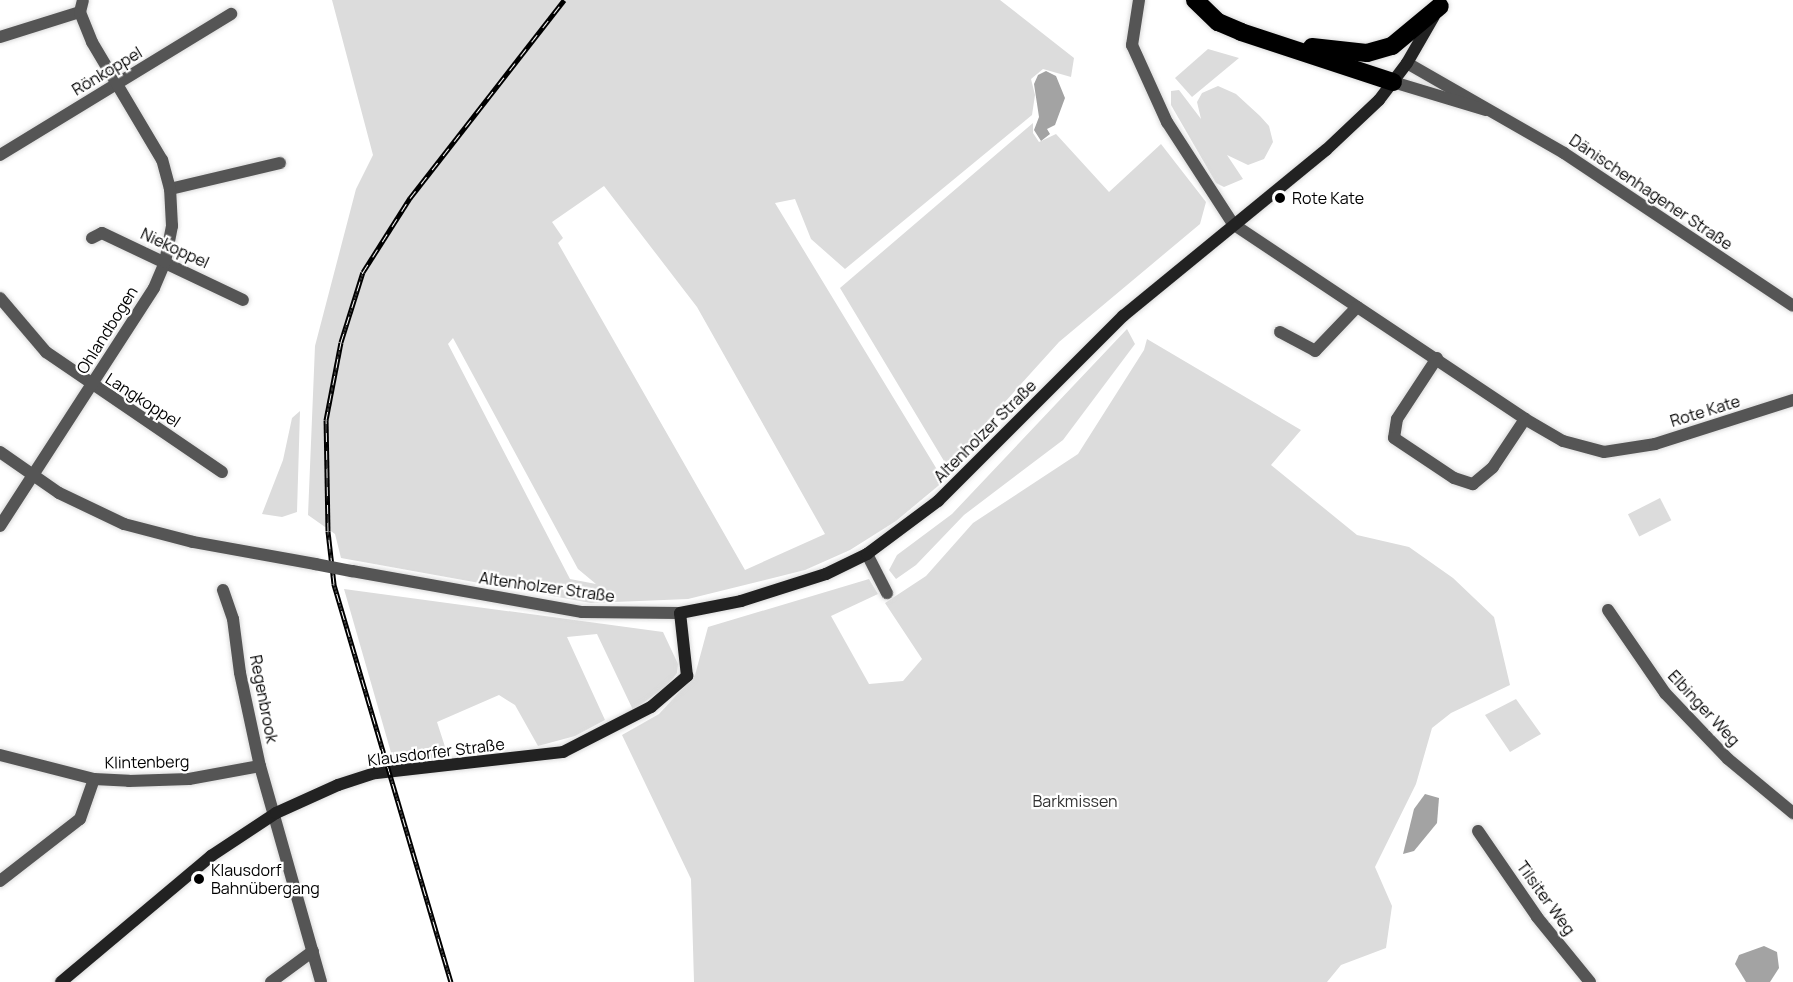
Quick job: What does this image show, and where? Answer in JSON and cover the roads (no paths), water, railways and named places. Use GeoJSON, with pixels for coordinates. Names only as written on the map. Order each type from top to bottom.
{"type":"FeatureCollection","features":[{"type":"Feature","properties":{"kind":"highway"},"geometry":{"type":"LineString","coordinates":[[1272,42],[1367,53],[1392,46],[1441,3]]}},
{"type":"Feature","properties":{"kind":"highway"},"geometry":{"type":"LineString","coordinates":[[1200,4],[1241,32],[1393,82]]}},
{"type":"Feature","properties":{"kind":"highway"},"geometry":{"type":"LineString","coordinates":[[1367,53],[1380,63],[1393,82]]}},
{"type":"Feature","properties":{"kind":"street"},"geometry":{"type":"LineString","coordinates":[[1140,0],[1132,45],[1167,122],[1233,224]]}},
{"type":"Feature","properties":{"kind":"street","name":"Altenholzer Straße"},"geometry":{"type":"LineString","coordinates":[[0,452],[32,476],[124,524],[193,542],[582,612],[680,613],[788,588],[867,554],[938,501],[1123,316],[1326,150],[1393,82],[1407,63],[1441,3]]}},
{"type":"Feature","properties":{"kind":"street","name":"Ohlandbogen"},"geometry":{"type":"LineString","coordinates":[[0,37],[82,6],[92,42],[162,160],[170,189],[172,226],[165,262],[154,288],[32,476],[2,518]]}},
{"type":"Feature","properties":{"kind":"street","name":"Rönkoppel"},"geometry":{"type":"LineString","coordinates":[[0,155],[231,14]]}},
{"type":"Feature","properties":{"kind":"street","name":"Dänischenhagener Straße"},"geometry":{"type":"LineString","coordinates":[[1407,63],[1473,97],[1488,110],[1564,153],[1793,306]]}},
{"type":"Feature","properties":{"kind":"street","name":"Dänischenhagener Straße"},"geometry":{"type":"LineString","coordinates":[[1393,82],[1468,107],[1488,110]]}},
{"type":"Feature","properties":{"kind":"street"},"geometry":{"type":"LineString","coordinates":[[170,189],[280,163]]}},
{"type":"Feature","properties":{"kind":"street","name":"Rote Kate"},"geometry":{"type":"LineString","coordinates":[[1233,224],[1437,358],[1525,419],[1563,441],[1604,452],[1655,444],[1793,400]]}},
{"type":"Feature","properties":{"kind":"street","name":"Niekoppel"},"geometry":{"type":"LineString","coordinates":[[92,238],[102,233],[243,300]]}},
{"type":"Feature","properties":{"kind":"street","name":"Langkoppel"},"geometry":{"type":"LineString","coordinates":[[0,298],[46,352],[91,385],[222,472]]}},
{"type":"Feature","properties":{"kind":"street"},"geometry":{"type":"LineString","coordinates":[[1280,332],[1315,351],[1357,307]]}},
{"type":"Feature","properties":{"kind":"street"},"geometry":{"type":"LineString","coordinates":[[1437,358],[1397,419],[1394,438],[1454,478],[1473,484],[1493,467],[1525,419]]}},
{"type":"Feature","properties":{"kind":"street"},"geometry":{"type":"LineString","coordinates":[[867,554],[887,593]]}},
{"type":"Feature","properties":{"kind":"street","name":"Regenbrook"},"geometry":{"type":"LineString","coordinates":[[223,590],[233,619],[240,673],[260,766],[276,813],[321,982]]}},
{"type":"Feature","properties":{"kind":"street","name":"Elbinger Weg"},"geometry":{"type":"LineString","coordinates":[[1608,610],[1665,693],[1728,759],[1793,813]]}},
{"type":"Feature","properties":{"kind":"street","name":"Klausdorfer Straße"},"geometry":{"type":"LineString","coordinates":[[61,982],[211,856],[276,813],[338,785],[376,774],[563,752],[651,707],[687,676],[680,613]]}},
{"type":"Feature","properties":{"kind":"street","name":"Klintenberg"},"geometry":{"type":"LineString","coordinates":[[0,755],[94,780],[189,779],[260,766]]}},
{"type":"Feature","properties":{"kind":"street"},"geometry":{"type":"LineString","coordinates":[[0,881],[80,819],[94,780]]}},
{"type":"Feature","properties":{"kind":"street","name":"Tilsiter Weg"},"geometry":{"type":"LineString","coordinates":[[1478,831],[1537,916],[1590,982]]}},
{"type":"Feature","properties":{"kind":"street"},"geometry":{"type":"LineString","coordinates":[[271,982],[312,951]]}},
{"type":"Feature","properties":{"kind":"railway"},"geometry":{"type":"LineString","coordinates":[[451,982],[334,584],[328,531],[326,420],[341,342],[363,272],[410,198],[564,0]]}},
{"type":"Feature","properties":{"kind":"place","name":"Rote Kate"},"geometry":{"type":"Point","coordinates":[1280,198]}},
{"type":"Feature","properties":{"kind":"place","name":"Klausdorf Bahnübergang"},"geometry":{"type":"Point","coordinates":[199,879]}},
{"type":"Feature","properties":{"kind":"park label","name":"Barkmissen"},"geometry":{"type":"Point","coordinates":[1075,801]}}]}
